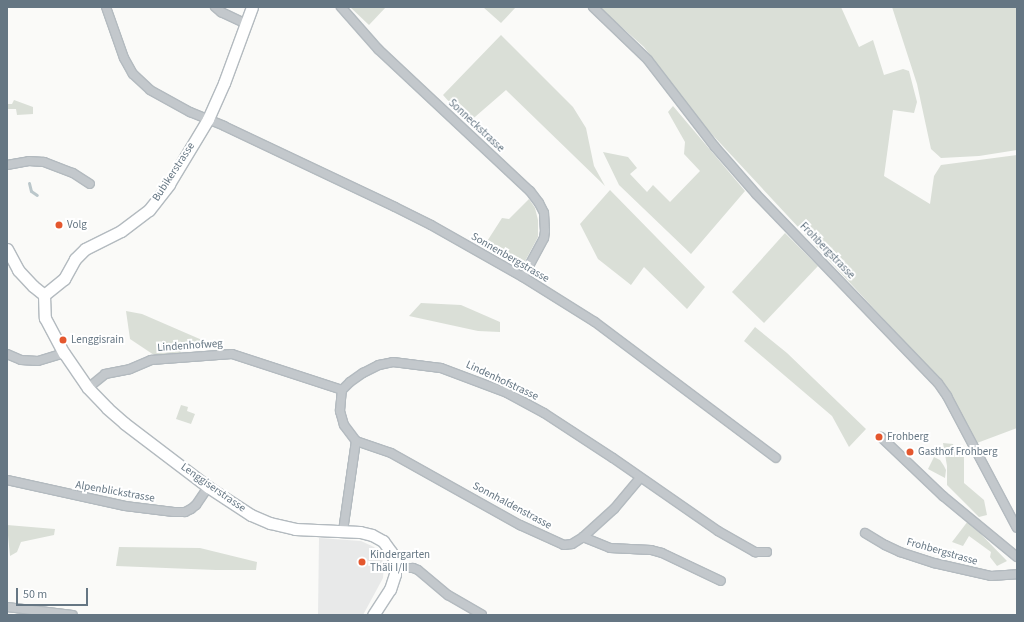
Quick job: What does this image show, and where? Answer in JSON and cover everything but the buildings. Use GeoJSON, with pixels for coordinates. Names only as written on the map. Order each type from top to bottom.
{"type":"FeatureCollection","features":[{"type":"Feature","properties":{"kind":"street","name":"Sonnenbergstrasse"},"geometry":{"type":"LineString","coordinates":[[106,7],[124,58],[133,74],[141,84],[190,112],[208,119],[419,219],[523,277],[595,322],[776,458]]}},
{"type":"Feature","properties":{"kind":"street"},"geometry":{"type":"LineString","coordinates":[[215,7],[221,12],[247,24]]}},
{"type":"Feature","properties":{"kind":"street","name":"Bubikerstrasse"},"geometry":{"type":"LineString","coordinates":[[44,295],[64,279],[75,259],[85,249],[121,231],[149,210],[169,184],[208,119],[226,79],[252,7]]}},
{"type":"Feature","properties":{"kind":"street","name":"Sonneckstrasse"},"geometry":{"type":"LineString","coordinates":[[341,7],[378,49],[530,191],[540,203],[544,214],[544,238],[523,277]]}},
{"type":"Feature","properties":{"kind":"street","name":"Frohbergstrasse"},"geometry":{"type":"LineString","coordinates":[[593,7],[648,60],[715,147],[756,194],[938,383],[947,396],[1017,528]]}},
{"type":"Feature","properties":{"kind":"street"},"geometry":{"type":"LineString","coordinates":[[7,165],[29,161],[44,162],[73,173],[90,184]]}},
{"type":"Feature","properties":{"kind":"street"},"geometry":{"type":"LineString","coordinates":[[7,249],[18,270],[32,286],[44,295]]}},
{"type":"Feature","properties":{"kind":"street","name":"Lenggiserstrasse"},"geometry":{"type":"LineString","coordinates":[[44,295],[45,318],[64,353],[88,388],[124,423],[208,487],[252,515],[270,523],[295,529],[342,531],[372,535],[383,541],[391,552],[395,568]]}},
{"type":"Feature","properties":{"kind":"street"},"geometry":{"type":"LineString","coordinates":[[7,354],[20,360],[38,361],[64,353]]}},
{"type":"Feature","properties":{"kind":"street","name":"Lindenhofweg"},"geometry":{"type":"LineString","coordinates":[[88,388],[105,374],[130,369],[151,360],[232,354],[342,390]]}},
{"type":"Feature","properties":{"kind":"street","name":"Lindenhofstrasse"},"geometry":{"type":"LineString","coordinates":[[342,390],[363,373],[385,363],[404,362],[441,368],[494,388],[544,413],[718,532],[755,552],[767,552]]}},
{"type":"Feature","properties":{"kind":"street"},"geometry":{"type":"LineString","coordinates":[[342,390],[339,406],[341,417],[344,426],[356,441],[342,531]]}},
{"type":"Feature","properties":{"kind":"street"},"geometry":{"type":"LineString","coordinates":[[881,437],[943,496],[1017,557]]}},
{"type":"Feature","properties":{"kind":"street","name":"Sonnhaldenstrasse"},"geometry":{"type":"LineString","coordinates":[[356,441],[391,453],[548,539],[568,545],[583,537],[614,509],[640,478]]}},
{"type":"Feature","properties":{"kind":"street","name":"Alpenblickstrasse"},"geometry":{"type":"LineString","coordinates":[[7,480],[122,505],[174,512],[185,512],[191,509],[196,505],[208,487]]}},
{"type":"Feature","properties":{"kind":"street","name":"Frohbergstrasse"},"geometry":{"type":"LineString","coordinates":[[865,533],[895,550],[934,563],[991,576],[1017,574]]}},
{"type":"Feature","properties":{"kind":"street"},"geometry":{"type":"LineString","coordinates":[[583,537],[610,548],[651,550],[662,553],[721,581]]}},
{"type":"Feature","properties":{"kind":"street"},"geometry":{"type":"LineString","coordinates":[[373,615],[390,589],[395,568],[413,568],[418,570],[448,595],[482,615]]}},
{"type":"Feature","properties":{"kind":"street"},"geometry":{"type":"LineString","coordinates":[[7,607],[73,615]]}},
{"type":"Feature","properties":{"kind":"shaded area"},"geometry":{"type":"Polygon","coordinates":[[[350,7],[386,7],[369,25],[350,7]]]}},
{"type":"Feature","properties":{"kind":"shaded area"},"geometry":{"type":"Polygon","coordinates":[[[483,7],[516,7],[501,23],[483,7]]]}},
{"type":"Feature","properties":{"kind":"shaded area"},"geometry":{"type":"Polygon","coordinates":[[[599,7],[841,7],[859,47],[873,40],[884,75],[903,69],[909,71],[917,102],[914,113],[893,110],[884,176],[930,204],[934,176],[941,165],[1017,155],[1017,428],[977,443],[943,383],[708,130],[644,47],[599,7]]]}},
{"type":"Feature","properties":{"kind":"shaded area"},"geometry":{"type":"Polygon","coordinates":[[[892,7],[1017,7],[1017,150],[979,156],[941,158],[931,149],[917,84],[892,7]]]}},
{"type":"Feature","properties":{"kind":"shaded area"},"geometry":{"type":"Polygon","coordinates":[[[501,35],[573,107],[586,128],[594,166],[605,186],[506,90],[468,123],[443,95],[501,35]]]}},
{"type":"Feature","properties":{"kind":"shaded area"},"geometry":{"type":"Polygon","coordinates":[[[14,100],[33,107],[33,114],[17,115],[16,109],[7,109],[7,104],[12,104],[14,100]]]}},
{"type":"Feature","properties":{"kind":"shaded area"},"geometry":{"type":"Polygon","coordinates":[[[673,106],[745,191],[691,254],[619,185],[603,152],[628,157],[637,168],[630,174],[647,192],[653,185],[670,202],[700,171],[684,154],[685,142],[668,112],[673,106]]]}},
{"type":"Feature","properties":{"kind":"shaded area"},"geometry":{"type":"Polygon","coordinates":[[[610,190],[705,287],[687,309],[644,267],[631,285],[598,259],[580,224],[610,190]]]}},
{"type":"Feature","properties":{"kind":"shaded area"},"geometry":{"type":"Polygon","coordinates":[[[529,199],[535,208],[538,220],[538,237],[523,265],[517,266],[484,246],[502,218],[509,219],[529,199]]]}},
{"type":"Feature","properties":{"kind":"shaded area"},"geometry":{"type":"Polygon","coordinates":[[[785,233],[818,266],[764,323],[732,292],[785,233]]]}},
{"type":"Feature","properties":{"kind":"shaded area"},"geometry":{"type":"Polygon","coordinates":[[[421,303],[461,305],[500,322],[500,332],[478,331],[409,316],[421,303]]]}},
{"type":"Feature","properties":{"kind":"shaded area"},"geometry":{"type":"Polygon","coordinates":[[[126,311],[142,314],[209,343],[180,344],[181,354],[154,355],[130,339],[126,311]]]}},
{"type":"Feature","properties":{"kind":"shaded area"},"geometry":{"type":"Polygon","coordinates":[[[755,327],[787,353],[866,429],[849,447],[832,416],[744,341],[755,327]]]}},
{"type":"Feature","properties":{"kind":"shaded area"},"geometry":{"type":"Polygon","coordinates":[[[181,405],[188,407],[187,411],[195,414],[191,424],[176,419],[181,405]]]}},
{"type":"Feature","properties":{"kind":"shaded area"},"geometry":{"type":"Polygon","coordinates":[[[943,443],[953,444],[956,452],[964,457],[964,483],[984,500],[987,515],[979,517],[947,485],[947,466],[943,443]]]}},
{"type":"Feature","properties":{"kind":"shaded area"},"geometry":{"type":"Polygon","coordinates":[[[934,457],[940,460],[944,466],[946,470],[945,478],[928,469],[934,457]]]}},
{"type":"Feature","properties":{"kind":"shaded area"},"geometry":{"type":"Polygon","coordinates":[[[968,521],[1007,561],[997,566],[990,557],[991,552],[969,536],[963,546],[952,542],[968,521]]]}},
{"type":"Feature","properties":{"kind":"shaded area"},"geometry":{"type":"Polygon","coordinates":[[[7,525],[55,529],[54,535],[21,542],[17,552],[10,556],[7,525]]]}},
{"type":"Feature","properties":{"kind":"shaded area"},"geometry":{"type":"Polygon","coordinates":[[[319,538],[361,541],[374,547],[380,553],[384,565],[383,578],[363,615],[318,615],[319,538]]]}},
{"type":"Feature","properties":{"kind":"shaded area"},"geometry":{"type":"Polygon","coordinates":[[[119,547],[200,548],[257,562],[256,570],[116,566],[119,547]]]}},
{"type":"Feature","properties":{"kind":"waterway"},"geometry":{"type":"LineString","coordinates":[[29,183],[31,191],[37,195]]}},
{"type":"Feature","properties":{"kind":"place","name":"Volg"},"geometry":{"type":"Point","coordinates":[59,225]}},
{"type":"Feature","properties":{"kind":"place","name":"Lenggisrain"},"geometry":{"type":"Point","coordinates":[63,340]}},
{"type":"Feature","properties":{"kind":"place","name":"Frohberg"},"geometry":{"type":"Point","coordinates":[879,437]}},
{"type":"Feature","properties":{"kind":"place","name":"Gasthof Frohberg"},"geometry":{"type":"Point","coordinates":[910,452]}},
{"type":"Feature","properties":{"kind":"place","name":"Kindergarten Thäli I/II"},"geometry":{"type":"Point","coordinates":[362,562]}}]}
